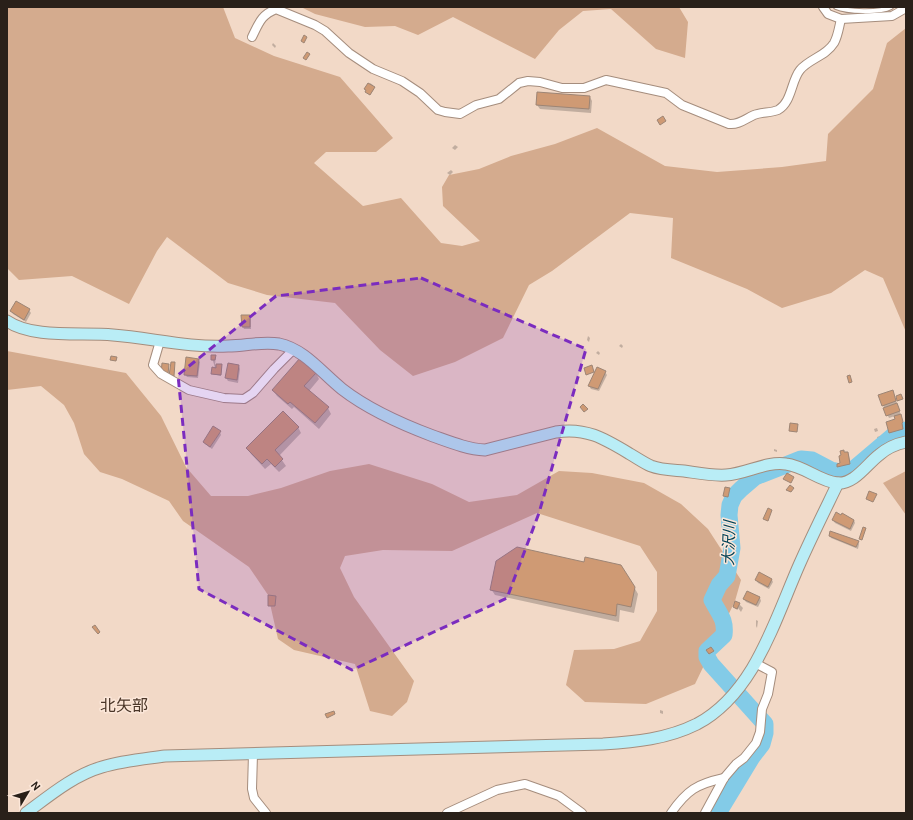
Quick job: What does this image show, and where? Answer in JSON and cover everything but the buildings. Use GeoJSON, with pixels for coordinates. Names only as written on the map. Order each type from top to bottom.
{"type":"FeatureCollection","features":[{"type":"Feature","properties":{"kind":"street"},"geometry":{"type":"LineString","coordinates":[[823,7],[828,14],[841,19],[892,16],[906,8]]}},
{"type":"Feature","properties":{"kind":"street"},"geometry":{"type":"LineString","coordinates":[[252,37],[261,19],[269,12],[276,9],[315,25],[325,31],[355,57],[373,69],[402,82],[420,93],[438,110],[445,112],[460,114],[476,105],[499,99],[519,83],[528,81],[540,82],[562,88],[584,88],[606,80],[666,93],[682,105],[729,124],[736,125],[756,114],[778,110],[784,104],[800,70],[824,53],[834,43],[841,19]]}},
{"type":"Feature","properties":{"kind":"street"},"geometry":{"type":"LineString","coordinates":[[7,321],[25,330],[113,335],[203,346],[267,343],[279,344],[294,349],[343,390],[372,409],[409,426],[475,450],[485,450],[556,432],[568,430],[580,431],[604,439],[650,466],[726,475],[785,464],[797,467],[825,480],[838,483],[852,479],[878,455],[890,447],[906,442]]}},
{"type":"Feature","properties":{"kind":"street"},"geometry":{"type":"LineString","coordinates":[[160,341],[153,365],[160,374],[189,390],[224,398],[244,399],[253,393],[294,349]]}},
{"type":"Feature","properties":{"kind":"street"},"geometry":{"type":"LineString","coordinates":[[26,813],[71,781],[100,767],[165,756],[602,744],[632,742],[659,738],[677,733],[698,723],[714,712],[745,681],[765,645],[800,562],[838,483]]}},
{"type":"Feature","properties":{"kind":"street"},"geometry":{"type":"LineString","coordinates":[[706,813],[724,778],[736,764],[744,758],[756,743],[762,709],[768,694],[772,672],[755,663]]}},
{"type":"Feature","properties":{"kind":"street"},"geometry":{"type":"LineString","coordinates":[[253,754],[252,789],[254,798],[266,813]]}},
{"type":"Feature","properties":{"kind":"street"},"geometry":{"type":"LineString","coordinates":[[671,813],[692,789],[703,783],[724,778]]}},
{"type":"Feature","properties":{"kind":"street"},"geometry":{"type":"LineString","coordinates":[[447,813],[497,790],[525,784],[559,796],[582,813]]}},
{"type":"Feature","properties":{"kind":"lane"},"geometry":{"type":"LineString","coordinates":[[836,7],[843,10],[881,10],[891,7]]}},
{"type":"Feature","properties":{"kind":"highlighted area"},"geometry":{"type":"Polygon","coordinates":[[[421,278],[586,349],[539,513],[507,598],[352,670],[199,589],[178,375],[276,296],[421,278]]]}},
{"type":"Feature","properties":{"kind":"shaded area"},"geometry":{"type":"Polygon","coordinates":[[[7,7],[223,7],[235,38],[274,56],[340,77],[393,138],[376,152],[326,152],[314,163],[363,206],[401,198],[441,243],[462,246],[480,241],[443,206],[442,187],[449,175],[479,169],[511,156],[555,144],[597,128],[665,166],[717,172],[782,167],[826,161],[828,134],[873,89],[887,43],[906,28],[906,332],[883,278],[865,270],[831,293],[782,308],[747,289],[671,258],[673,218],[630,213],[552,271],[529,285],[503,338],[455,362],[413,376],[380,350],[335,303],[267,295],[228,283],[167,237],[157,251],[129,304],[72,276],[19,280],[7,268],[7,7]]]}},
{"type":"Feature","properties":{"kind":"shaded area"},"geometry":{"type":"Polygon","coordinates":[[[301,7],[679,7],[688,22],[685,58],[656,49],[611,9],[583,11],[559,30],[535,59],[453,17],[418,35],[395,26],[365,27],[315,14],[301,7]]]}},
{"type":"Feature","properties":{"kind":"shaded area"},"geometry":{"type":"Polygon","coordinates":[[[7,351],[126,373],[161,416],[186,467],[211,496],[248,496],[281,488],[330,471],[369,464],[432,484],[469,502],[517,495],[559,471],[592,473],[644,483],[681,504],[708,529],[741,580],[735,601],[695,684],[646,704],[585,702],[566,685],[574,650],[614,649],[640,641],[657,611],[657,572],[640,546],[537,513],[452,551],[383,550],[345,556],[340,568],[354,597],[414,681],[407,702],[392,716],[370,711],[355,664],[294,650],[278,639],[268,595],[249,567],[183,521],[169,501],[122,479],[100,472],[84,454],[74,423],[64,405],[41,386],[7,390],[7,351]]]}},
{"type":"Feature","properties":{"kind":"shaded area"},"geometry":{"type":"Polygon","coordinates":[[[906,471],[906,515],[883,483],[906,471]]]}},
{"type":"Feature","properties":{"kind":"waterway","name":"大沢川"},"geometry":{"type":"LineString","coordinates":[[718,813],[752,757],[762,744],[765,733],[765,724],[711,664],[707,657],[707,651],[724,635],[723,621],[712,600],[719,585],[727,576],[732,548],[729,515],[730,505],[734,496],[755,477],[801,459],[812,460],[831,470],[844,473],[855,468],[894,435],[906,430]]}},
{"type":"Feature","properties":{"kind":"district","name":"北矢部"},"geometry":{"type":"Point","coordinates":[124,705]}}]}
